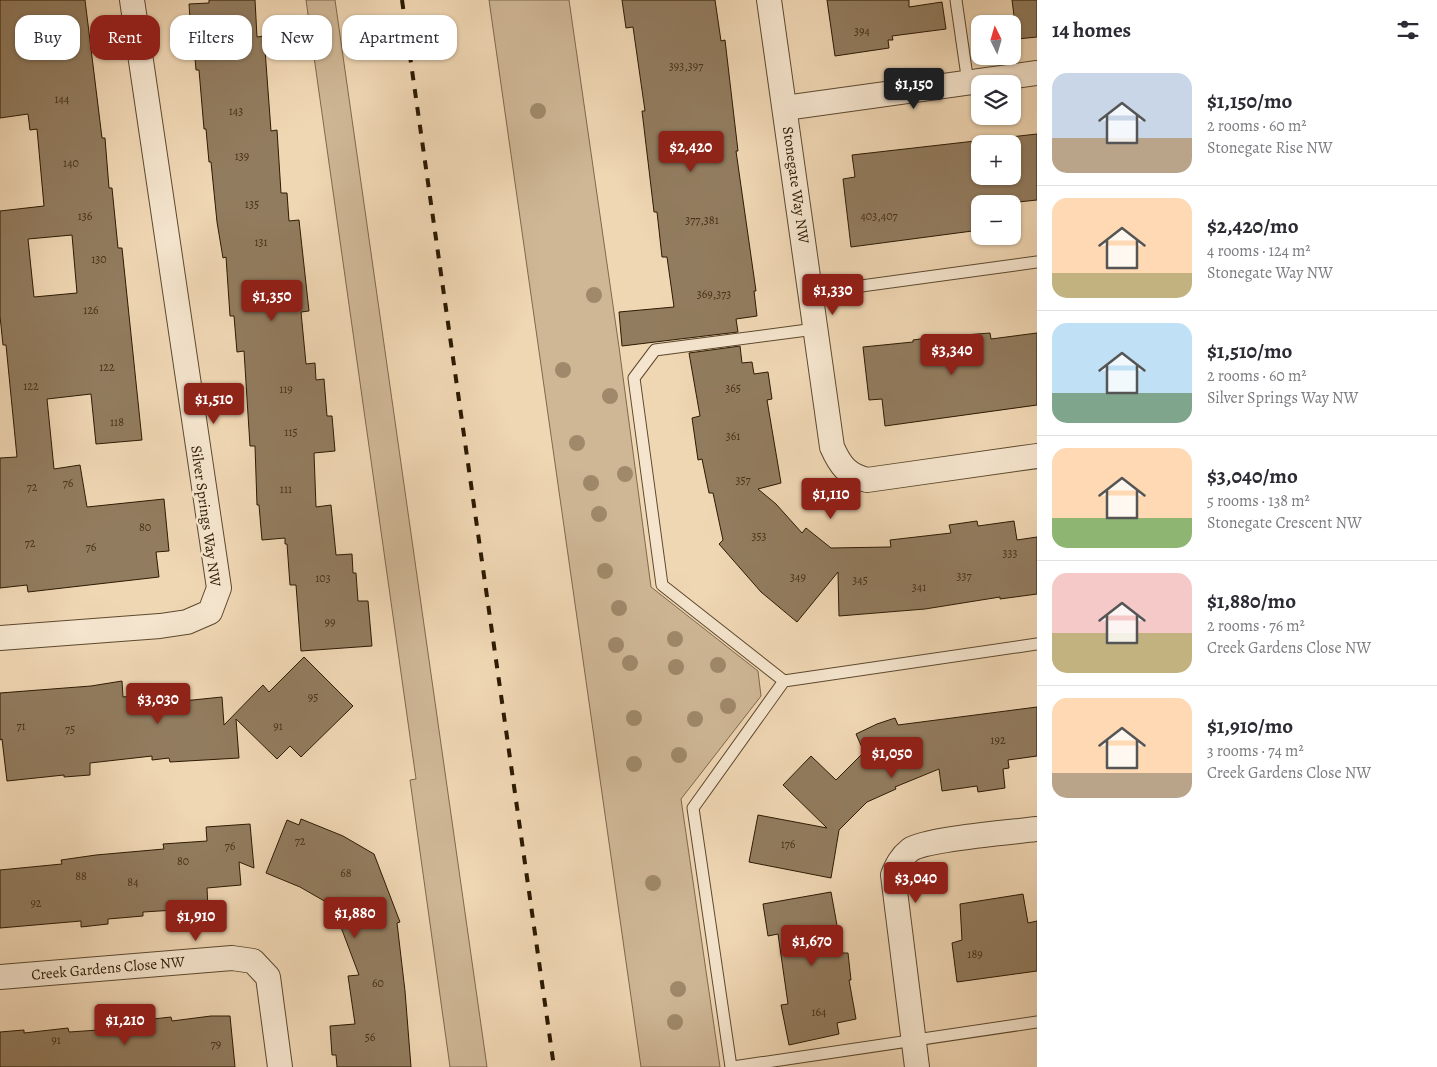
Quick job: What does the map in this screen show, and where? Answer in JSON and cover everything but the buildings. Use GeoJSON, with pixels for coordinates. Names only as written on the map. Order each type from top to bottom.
{"type":"FeatureCollection","features":[{"type":"Feature","properties":{"kind":"street","name":"Silver Springs Way NW"},"geometry":{"type":"LineString","coordinates":[[0,638],[160,626],[188,622],[210,612],[218,588],[132,0]]}},
{"type":"Feature","properties":{"kind":"street","name":"Stonegate Way NW"},"geometry":{"type":"LineString","coordinates":[[769,0],[832,447],[839,464],[853,476],[867,480],[1037,456]]}},
{"type":"Feature","properties":{"kind":"street"},"geometry":{"type":"LineString","coordinates":[[785,108],[1037,73]]}},
{"type":"Feature","properties":{"kind":"street"},"geometry":{"type":"LineString","coordinates":[[917,1067],[893,875],[899,860],[912,849],[932,843],[1037,829]]}},
{"type":"Feature","properties":{"kind":"street","name":"Creek Gardens Close NW"},"geometry":{"type":"LineString","coordinates":[[0,977],[232,958],[253,961],[268,977],[280,1067]]}},
{"type":"Feature","properties":{"kind":"lane"},"geometry":{"type":"LineString","coordinates":[[956,0],[968,83]]}},
{"type":"Feature","properties":{"kind":"lane"},"geometry":{"type":"LineString","coordinates":[[810,293],[1037,262]]}},
{"type":"Feature","properties":{"kind":"lane"},"geometry":{"type":"LineString","coordinates":[[784,681],[662,585],[634,378],[655,350],[815,328]]}},
{"type":"Feature","properties":{"kind":"lane"},"geometry":{"type":"LineString","coordinates":[[1037,644],[784,681],[693,808],[732,1067],[1037,1022]]}},
{"type":"Feature","properties":{"kind":"shaded area"},"geometry":{"type":"Polygon","coordinates":[[[306,0],[335,0],[342,60],[344,60],[487,1067],[450,1067],[410,780],[416,779],[314,60],[332,60],[332,15],[308,15],[306,0]]]}},
{"type":"Feature","properties":{"kind":"shaded area"},"geometry":{"type":"Polygon","coordinates":[[[489,0],[569,0],[619,347],[651,587],[758,671],[761,696],[681,799],[720,1067],[641,1067],[489,0]]]}},
{"type":"Feature","properties":{"kind":"railway"},"geometry":{"type":"LineString","coordinates":[[402,0],[554,1067]]}}]}
